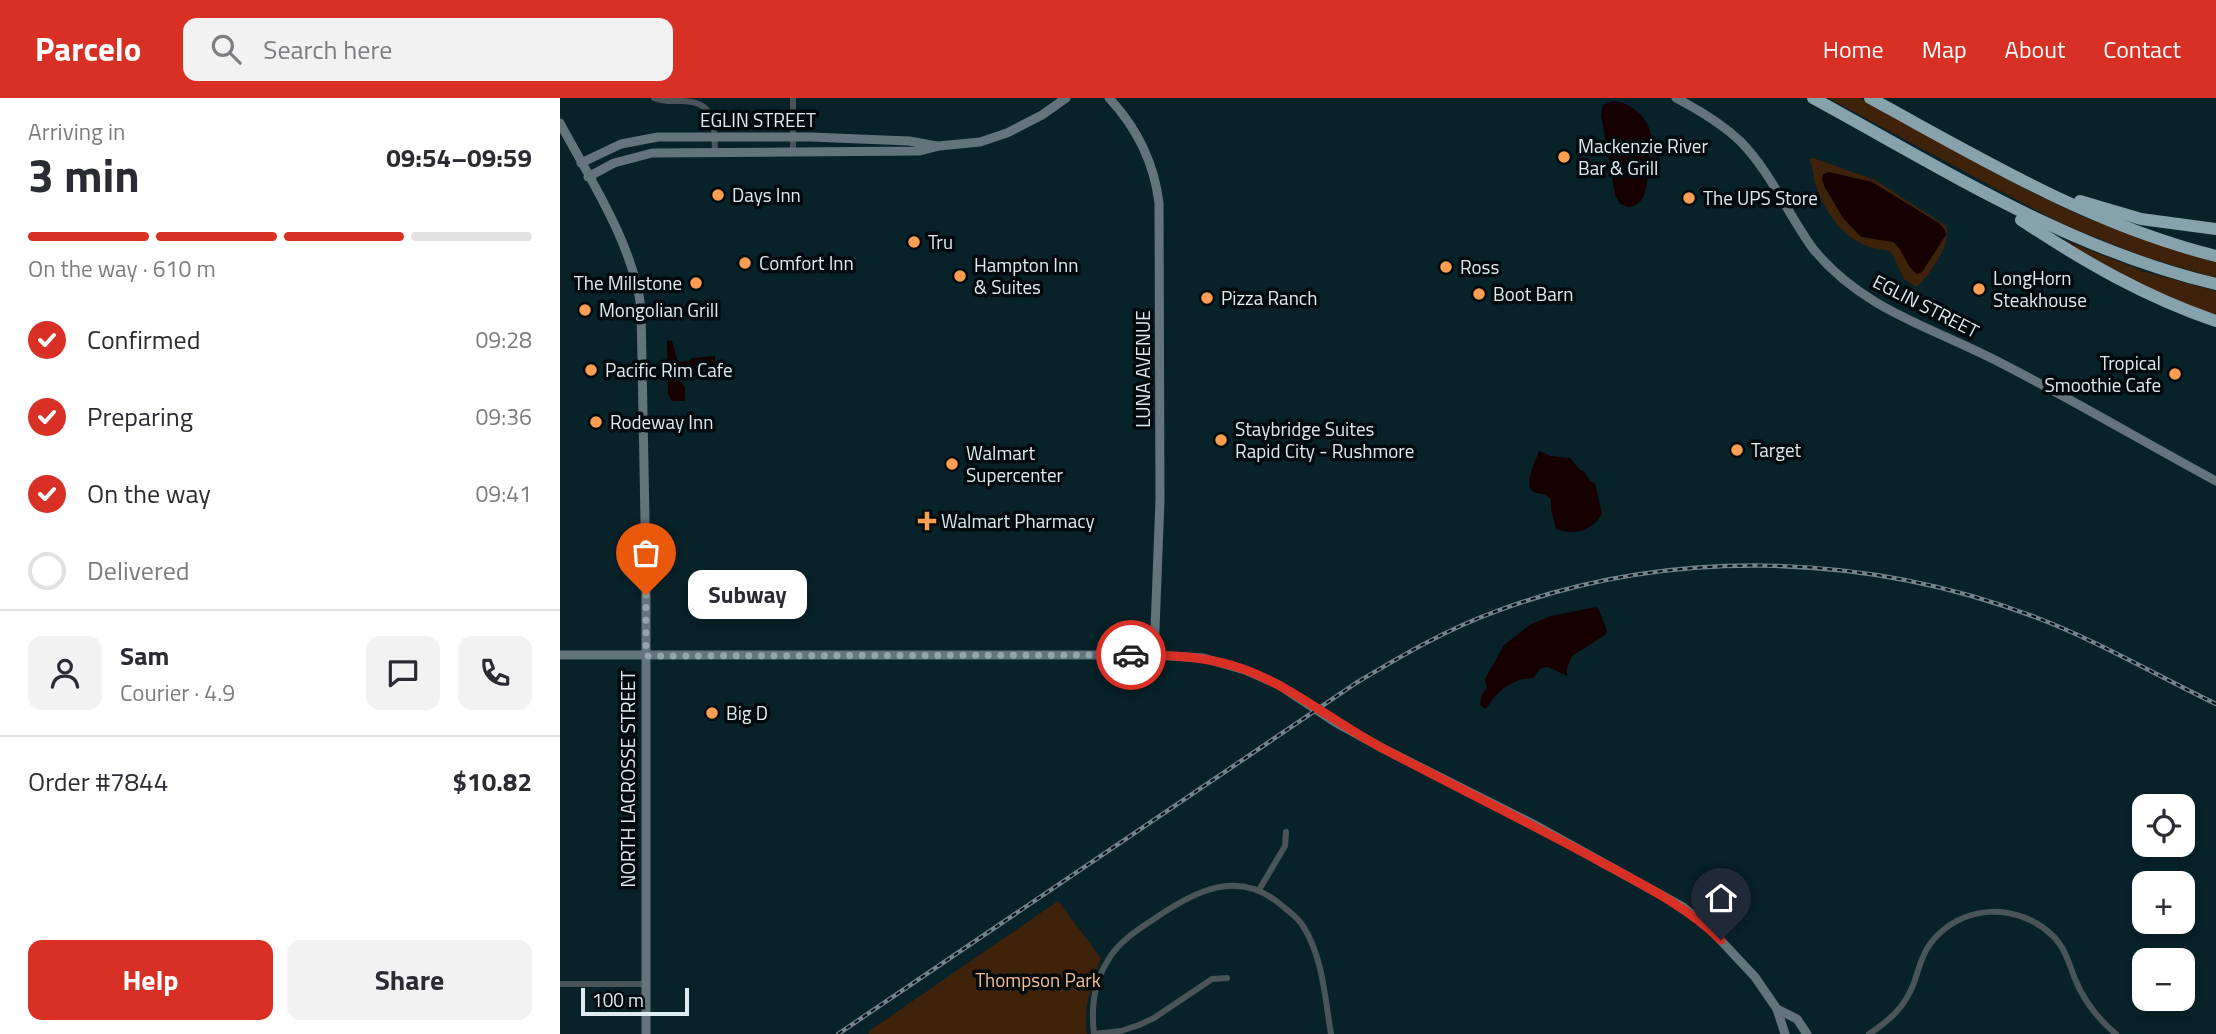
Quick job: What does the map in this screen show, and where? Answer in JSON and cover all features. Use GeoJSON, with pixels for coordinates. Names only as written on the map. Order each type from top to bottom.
{"type":"FeatureCollection","features":[{"type":"Feature","properties":{"kind":"highway"},"geometry":{"type":"LineString","coordinates":[[1812,98],[2042,223],[2095,247],[2142,264],[2216,285]]}},
{"type":"Feature","properties":{"kind":"highway"},"geometry":{"type":"LineString","coordinates":[[1871,98],[2068,197],[2141,219],[2216,229]]}},
{"type":"Feature","properties":{"kind":"highway"},"geometry":{"type":"LineString","coordinates":[[1871,98],[2068,204],[2153,238],[2216,256]]}},
{"type":"Feature","properties":{"kind":"highway"},"geometry":{"type":"LineString","coordinates":[[1938,167],[2105,272],[2168,303],[2216,321]]}},
{"type":"Feature","properties":{"kind":"main road","name":"EGLIN STREET"},"geometry":{"type":"LineString","coordinates":[[588,177],[614,163],[642,154],[715,151],[908,152],[965,144],[1007,133],[1042,115],[1066,98]]}},
{"type":"Feature","properties":{"kind":"main road","name":"LUNA AVENUE"},"geometry":{"type":"LineString","coordinates":[[1109,98],[1125,116],[1143,146],[1154,177],[1159,203],[1161,489],[1154,655]]}},
{"type":"Feature","properties":{"kind":"main road","name":"EGLIN STREET"},"geometry":{"type":"LineString","coordinates":[[1676,98],[1702,112],[1740,141],[1759,163],[1814,250],[1865,297],[1916,325],[1995,360],[2216,481]]}},
{"type":"Feature","properties":{"kind":"main road","name":"NORTH LACROSSE STREET"},"geometry":{"type":"LineString","coordinates":[[560,123],[627,253],[640,297],[643,344],[646,656],[646,1034]]}},
{"type":"Feature","properties":{"kind":"main road","name":"EGLIN STREET"},"geometry":{"type":"LineString","coordinates":[[581,163],[634,140],[670,136],[909,141],[939,146]]}},
{"type":"Feature","properties":{"kind":"main road"},"geometry":{"type":"LineString","coordinates":[[560,655],[1154,655],[1203,658],[1245,670],[1279,685],[1335,722],[1384,749],[1533,824],[1683,907],[1731,950],[1777,1009],[1785,1034]]}},
{"type":"Feature","properties":{"kind":"main road"},"geometry":{"type":"LineString","coordinates":[[1777,1009],[1797,1019],[1807,1034]]}},
{"type":"Feature","properties":{"kind":"street"},"geometry":{"type":"LineString","coordinates":[[654,98],[702,105],[712,116],[715,151]]}},
{"type":"Feature","properties":{"kind":"street"},"geometry":{"type":"LineString","coordinates":[[793,98],[793,151]]}},
{"type":"Feature","properties":{"kind":"street"},"geometry":{"type":"LineString","coordinates":[[1259,890],[1285,846],[1286,832]]}},
{"type":"Feature","properties":{"kind":"street"},"geometry":{"type":"LineString","coordinates":[[1227,978],[1212,979],[1139,1025],[1121,1031],[1094,1034],[1092,1017],[1095,994],[1106,962],[1117,947],[1178,902],[1216,887],[1236,886],[1259,890],[1274,899],[1301,923],[1312,942],[1331,1034]]}},
{"type":"Feature","properties":{"kind":"street"},"geometry":{"type":"LineString","coordinates":[[1869,1034],[1894,1017],[1901,1008],[1913,986],[1924,953],[1939,933],[1966,916],[1988,911],[2021,915],[2050,933],[2066,953],[2087,1003],[2116,1034]]}},
{"type":"Feature","properties":{"kind":"street"},"geometry":{"type":"LineString","coordinates":[[560,984],[646,984]]}},
{"type":"Feature","properties":{"kind":"green space"},"geometry":{"type":"Polygon","coordinates":[[[1828,98],[1860,98],[2025,189],[2084,217],[2154,243],[2216,261],[2216,278],[2142,256],[2060,223],[1828,98]]]}},
{"type":"Feature","properties":{"kind":"green space"},"geometry":{"type":"Polygon","coordinates":[[[1813,158],[1875,180],[1945,225],[1947,231],[1943,248],[1933,267],[1916,287],[1904,279],[1891,252],[1860,243],[1836,223],[1816,186],[1809,160],[1813,158]]]}},
{"type":"Feature","properties":{"kind":"green space"},"geometry":{"type":"Polygon","coordinates":[[[2061,239],[2146,272],[2216,291],[2216,316],[2187,306],[2116,273],[2061,239]]]}},
{"type":"Feature","properties":{"kind":"green space","name":"Thompson Park"},"geometry":{"type":"Polygon","coordinates":[[[1058,901],[1101,958],[1087,1005],[1087,1034],[869,1034],[869,1031],[1058,901]]]}},
{"type":"Feature","properties":{"kind":"shaded area"},"geometry":{"type":"Polygon","coordinates":[[[1613,101],[1636,110],[1648,125],[1651,137],[1645,192],[1640,202],[1629,207],[1620,204],[1615,195],[1601,115],[1603,105],[1613,101]]]}},
{"type":"Feature","properties":{"kind":"shaded area"},"geometry":{"type":"Polygon","coordinates":[[[1829,172],[1872,182],[1939,223],[1946,235],[1922,272],[1917,274],[1913,271],[1893,242],[1861,237],[1843,218],[1824,186],[1823,174],[1829,172]]]}},
{"type":"Feature","properties":{"kind":"shaded area"},"geometry":{"type":"Polygon","coordinates":[[[667,340],[672,341],[678,362],[715,356],[715,364],[707,365],[703,370],[696,370],[691,365],[680,370],[680,381],[685,387],[685,401],[672,401],[668,394],[667,340]]]}},
{"type":"Feature","properties":{"kind":"shaded area"},"geometry":{"type":"Polygon","coordinates":[[[1539,451],[1551,456],[1570,458],[1590,481],[1595,483],[1602,514],[1588,528],[1576,532],[1556,529],[1551,499],[1536,493],[1530,486],[1539,451]]]}},
{"type":"Feature","properties":{"kind":"shaded area"},"geometry":{"type":"Polygon","coordinates":[[[1596,607],[1607,631],[1572,656],[1567,676],[1548,667],[1541,668],[1533,678],[1505,687],[1485,709],[1480,705],[1482,694],[1487,688],[1485,679],[1504,645],[1531,624],[1551,616],[1596,607]]]}},
{"type":"Feature","properties":{"kind":"railway"},"geometry":{"type":"LineString","coordinates":[[838,1034],[1356,683],[1460,626],[1562,590],[1630,576],[1698,568],[1766,566],[1835,570],[1903,580],[1970,595],[2058,626],[2216,704]]}},
{"type":"Feature","properties":{"kind":"way so far"},"geometry":{"type":"LineString","coordinates":[[646,595],[646,656],[1131,655]]}},
{"type":"Feature","properties":{"kind":"place","name":"Mackenzie River Bar & Grill"},"geometry":{"type":"Point","coordinates":[1564,157]}},
{"type":"Feature","properties":{"kind":"place","name":"Days Inn"},"geometry":{"type":"Point","coordinates":[718,195]}},
{"type":"Feature","properties":{"kind":"place","name":"The UPS Store"},"geometry":{"type":"Point","coordinates":[1689,198]}},
{"type":"Feature","properties":{"kind":"place","name":"Tru"},"geometry":{"type":"Point","coordinates":[914,242]}},
{"type":"Feature","properties":{"kind":"place","name":"Comfort Inn"},"geometry":{"type":"Point","coordinates":[745,263]}},
{"type":"Feature","properties":{"kind":"place","name":"Ross"},"geometry":{"type":"Point","coordinates":[1446,267]}},
{"type":"Feature","properties":{"kind":"place","name":"Hampton Inn & Suites"},"geometry":{"type":"Point","coordinates":[960,276]}},
{"type":"Feature","properties":{"kind":"place","name":"The Millstone"},"geometry":{"type":"Point","coordinates":[696,283]}},
{"type":"Feature","properties":{"kind":"place","name":"LongHorn Steakhouse"},"geometry":{"type":"Point","coordinates":[1979,289]}},
{"type":"Feature","properties":{"kind":"place","name":"Boot Barn"},"geometry":{"type":"Point","coordinates":[1479,294]}},
{"type":"Feature","properties":{"kind":"place","name":"Pizza Ranch"},"geometry":{"type":"Point","coordinates":[1207,298]}},
{"type":"Feature","properties":{"kind":"place","name":"Mongolian Grill"},"geometry":{"type":"Point","coordinates":[585,310]}},
{"type":"Feature","properties":{"kind":"place","name":"Pacific Rim Cafe"},"geometry":{"type":"Point","coordinates":[591,370]}},
{"type":"Feature","properties":{"kind":"place","name":"Tropical Smoothie Cafe"},"geometry":{"type":"Point","coordinates":[2175,374]}},
{"type":"Feature","properties":{"kind":"place","name":"Rodeway Inn"},"geometry":{"type":"Point","coordinates":[596,422]}},
{"type":"Feature","properties":{"kind":"place","name":"Staybridge Suites Rapid City - Rushmore"},"geometry":{"type":"Point","coordinates":[1221,440]}},
{"type":"Feature","properties":{"kind":"place","name":"Target"},"geometry":{"type":"Point","coordinates":[1737,450]}},
{"type":"Feature","properties":{"kind":"place","name":"Walmart Supercenter"},"geometry":{"type":"Point","coordinates":[952,464]}},
{"type":"Feature","properties":{"kind":"place","name":"Walmart Pharmacy"},"geometry":{"type":"Point","coordinates":[927,521]}},
{"type":"Feature","properties":{"kind":"place","name":"Subway"},"geometry":{"type":"Point","coordinates":[646,595]}},
{"type":"Feature","properties":{"kind":"place","name":"Big D"},"geometry":{"type":"Point","coordinates":[712,713]}},
{"type":"Feature","properties":{"kind":"route"},"geometry":{"type":"LineString","coordinates":[[1131,655],[1203,658],[1245,670],[1279,685],[1335,722],[1384,749],[1533,824],[1683,907],[1721,940]]}}]}
